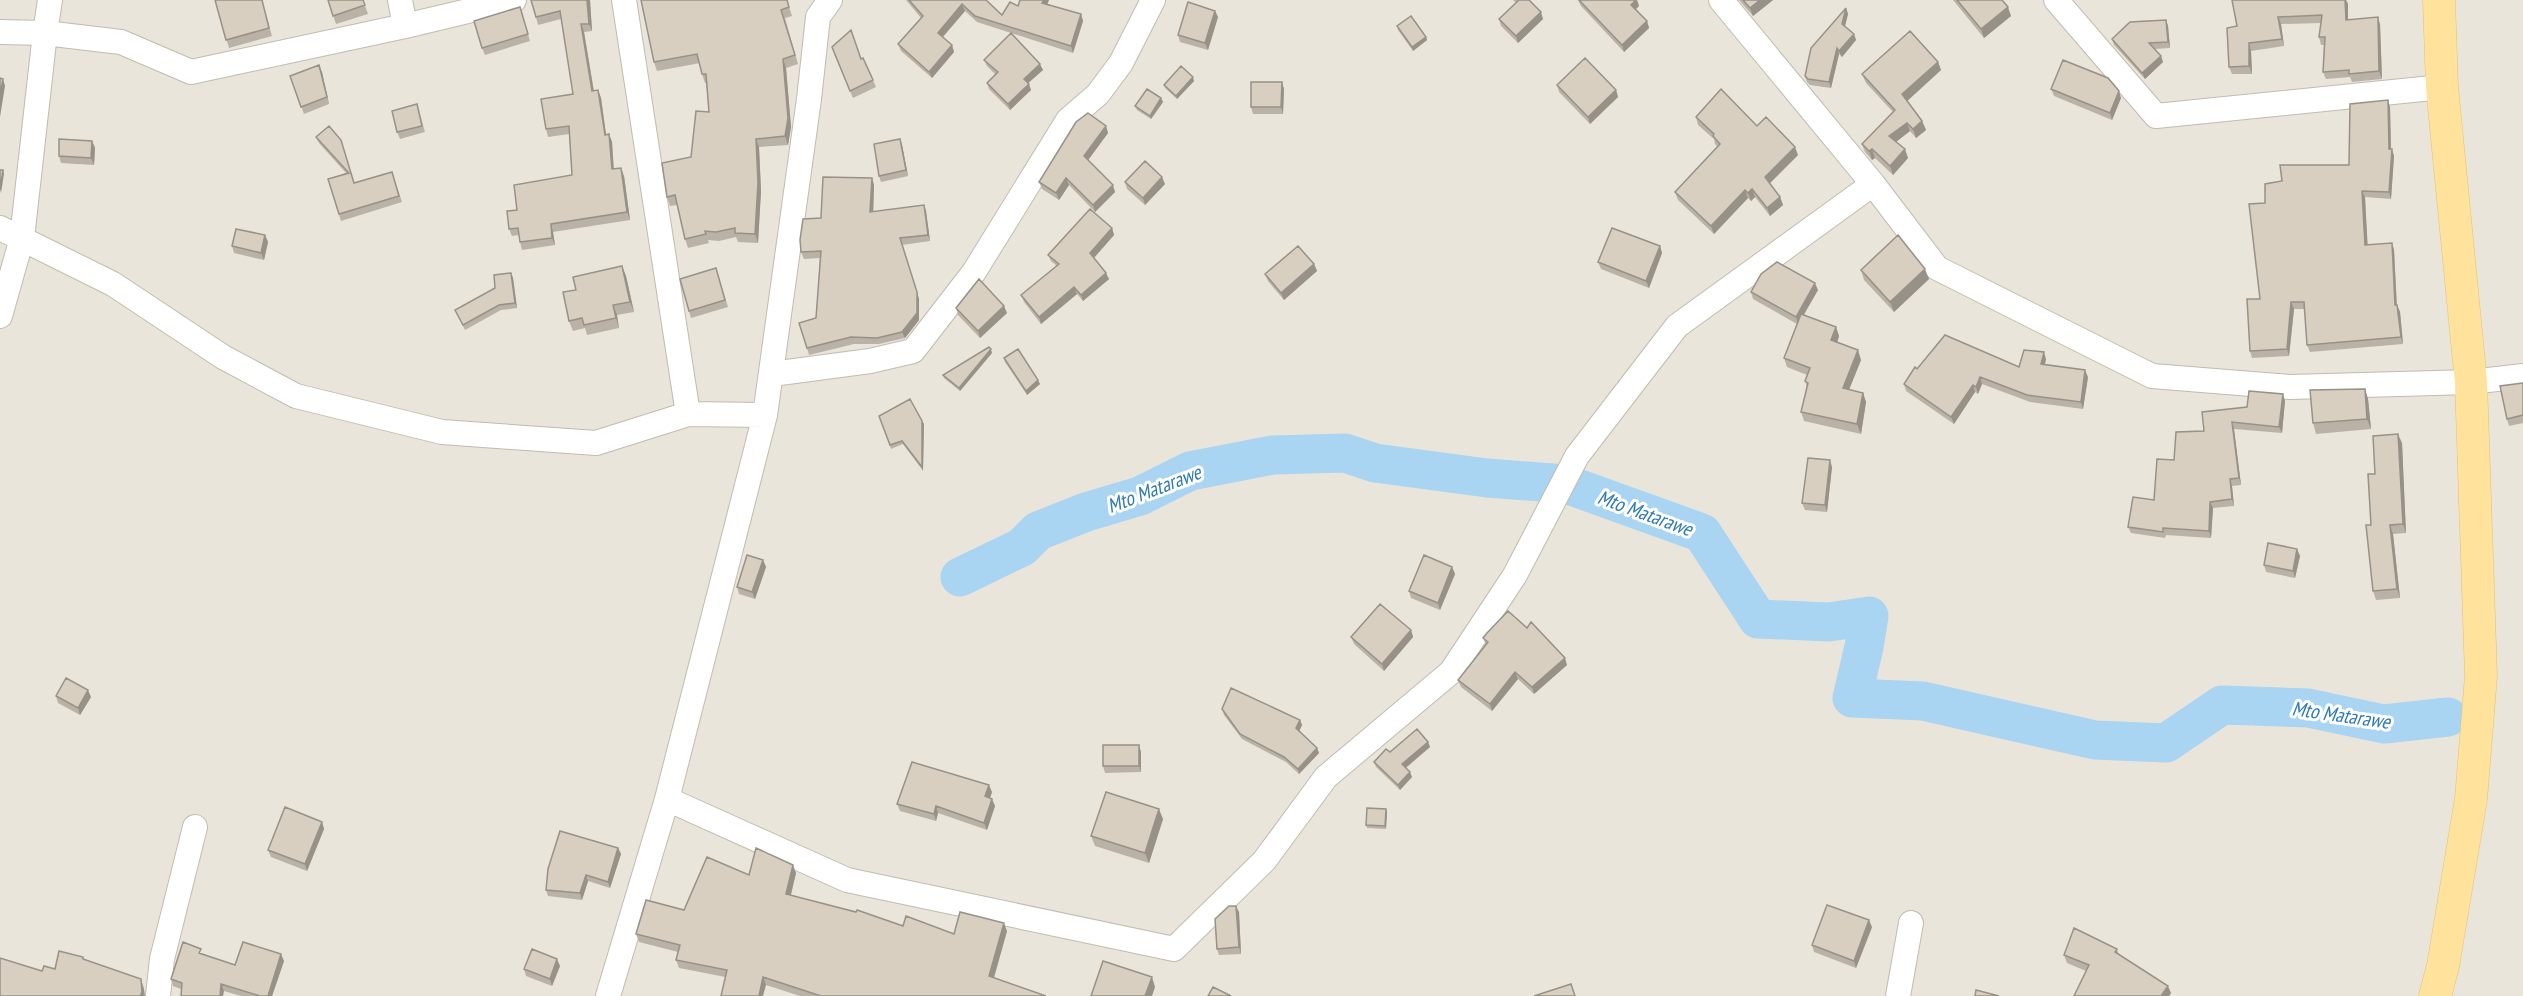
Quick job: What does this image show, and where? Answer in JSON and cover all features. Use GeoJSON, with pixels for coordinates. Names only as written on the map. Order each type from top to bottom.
{"type":"FeatureCollection","features":[{"type":"Feature","properties":{"kind":"main road"},"geometry":{"type":"LineString","coordinates":[[2435,996],[2443,966],[2471,799],[2481,675],[2471,382],[2442,87],[2439,0]]}},
{"type":"Feature","properties":{"kind":"street"},"geometry":{"type":"LineString","coordinates":[[0,316],[22,238],[50,0]]}},
{"type":"Feature","properties":{"kind":"street"},"geometry":{"type":"LineString","coordinates":[[400,0],[405,26]]}},
{"type":"Feature","properties":{"kind":"street"},"geometry":{"type":"LineString","coordinates":[[0,32],[45,33],[121,42],[191,72],[514,0]]}},
{"type":"Feature","properties":{"kind":"street"},"geometry":{"type":"LineString","coordinates":[[624,0],[688,414]]}},
{"type":"Feature","properties":{"kind":"street"},"geometry":{"type":"LineString","coordinates":[[608,996],[667,799],[765,415],[818,17],[830,0]]}},
{"type":"Feature","properties":{"kind":"street"},"geometry":{"type":"LineString","coordinates":[[772,374],[870,361],[913,351],[974,272],[1068,120],[1098,94],[1121,63],[1153,0]]}},
{"type":"Feature","properties":{"kind":"street"},"geometry":{"type":"LineString","coordinates":[[1721,0],[1873,184],[1937,268],[2152,376],[2290,387],[2471,382],[2523,376]]}},
{"type":"Feature","properties":{"kind":"street"},"geometry":{"type":"LineString","coordinates":[[2056,0],[2156,116],[2442,87]]}},
{"type":"Feature","properties":{"kind":"street"},"geometry":{"type":"LineString","coordinates":[[667,799],[847,880],[1174,949],[1264,861],[1326,777],[1451,672],[1515,575],[1577,456],[1677,326],[1873,184]]}},
{"type":"Feature","properties":{"kind":"street"},"geometry":{"type":"LineString","coordinates":[[0,228],[113,284],[223,357],[296,396],[442,432],[597,443],[688,414],[765,415]]}},
{"type":"Feature","properties":{"kind":"street"},"geometry":{"type":"LineString","coordinates":[[158,996],[162,959],[195,827]]}},
{"type":"Feature","properties":{"kind":"street"},"geometry":{"type":"LineString","coordinates":[[1898,996],[1911,923]]}},
{"type":"Feature","properties":{"kind":"shaded area"},"geometry":{"type":"Polygon","coordinates":[[[0,0],[2523,0],[2523,996],[0,996],[0,0]]]}},
{"type":"Feature","properties":{"kind":"building"},"geometry":{"type":"Polygon","coordinates":[[[215,0],[262,0],[269,28],[226,40],[215,0]]]}},
{"type":"Feature","properties":{"kind":"building"},"geometry":{"type":"Polygon","coordinates":[[[328,0],[363,0],[365,5],[333,16],[328,0]]]}},
{"type":"Feature","properties":{"kind":"building"},"geometry":{"type":"Polygon","coordinates":[[[531,0],[587,0],[589,24],[581,24],[592,91],[598,90],[605,135],[609,134],[612,169],[621,168],[627,212],[551,224],[552,238],[520,242],[518,228],[509,229],[507,211],[517,210],[514,185],[572,175],[569,126],[546,129],[541,99],[573,94],[560,11],[536,17],[531,0]]]}},
{"type":"Feature","properties":{"kind":"building"},"geometry":{"type":"Polygon","coordinates":[[[641,0],[787,0],[789,7],[781,10],[795,55],[783,59],[788,118],[785,136],[756,139],[758,182],[755,234],[735,233],[735,228],[716,232],[705,231],[706,234],[685,239],[675,195],[667,197],[662,163],[691,157],[696,111],[709,112],[706,74],[702,74],[697,54],[654,62],[641,0]]]}},
{"type":"Feature","properties":{"kind":"building"},"geometry":{"type":"Polygon","coordinates":[[[909,0],[986,0],[1002,15],[1010,2],[1018,6],[1020,0],[1044,0],[1042,3],[1081,14],[1071,46],[975,16],[962,4],[938,33],[952,45],[929,72],[898,44],[923,16],[909,0]]]}},
{"type":"Feature","properties":{"kind":"building"},"geometry":{"type":"Polygon","coordinates":[[[1519,0],[1529,0],[1541,12],[1516,36],[1499,19],[1519,0]]]}},
{"type":"Feature","properties":{"kind":"building"},"geometry":{"type":"Polygon","coordinates":[[[1579,0],[1636,0],[1631,5],[1647,21],[1622,45],[1579,0]]]}},
{"type":"Feature","properties":{"kind":"building"},"geometry":{"type":"Polygon","coordinates":[[[1743,0],[1760,0],[1750,8],[1743,0]]]}},
{"type":"Feature","properties":{"kind":"building"},"geometry":{"type":"Polygon","coordinates":[[[1957,0],[2002,0],[2008,7],[1981,29],[1957,0]]]}},
{"type":"Feature","properties":{"kind":"building"},"geometry":{"type":"Polygon","coordinates":[[[2232,0],[2345,0],[2346,20],[2378,17],[2379,71],[2349,74],[2349,70],[2323,72],[2325,37],[2319,37],[2322,15],[2278,17],[2282,39],[2249,43],[2249,66],[2229,67],[2227,28],[2237,26],[2232,0]]]}},
{"type":"Feature","properties":{"kind":"building"},"geometry":{"type":"Polygon","coordinates":[[[1188,2],[1215,11],[1205,43],[1178,35],[1188,2]]]}},
{"type":"Feature","properties":{"kind":"building"},"geometry":{"type":"Polygon","coordinates":[[[520,7],[528,34],[482,48],[474,21],[520,7]]]}},
{"type":"Feature","properties":{"kind":"building"},"geometry":{"type":"Polygon","coordinates":[[[1846,8],[1842,24],[1854,34],[1839,51],[1837,48],[1829,82],[1808,79],[1805,76],[1811,48],[1846,8]]]}},
{"type":"Feature","properties":{"kind":"building"},"geometry":{"type":"Polygon","coordinates":[[[1411,16],[1426,37],[1412,47],[1397,26],[1411,16]]]}},
{"type":"Feature","properties":{"kind":"building"},"geometry":{"type":"Polygon","coordinates":[[[2166,20],[2168,42],[2149,43],[2161,56],[2142,73],[2112,39],[2130,22],[2166,20]]]}},
{"type":"Feature","properties":{"kind":"building"},"geometry":{"type":"Polygon","coordinates":[[[851,30],[861,59],[863,58],[873,80],[850,91],[832,47],[851,30]]]}},
{"type":"Feature","properties":{"kind":"building"},"geometry":{"type":"Polygon","coordinates":[[[1910,31],[1938,62],[1902,94],[1922,121],[1913,129],[1907,123],[1889,136],[1905,149],[1890,166],[1872,149],[1869,151],[1862,144],[1895,110],[1862,74],[1910,31]]]}},
{"type":"Feature","properties":{"kind":"building"},"geometry":{"type":"Polygon","coordinates":[[[1011,33],[1040,64],[1024,79],[1029,84],[1008,104],[987,83],[998,72],[984,60],[1011,33]]]}},
{"type":"Feature","properties":{"kind":"building"},"geometry":{"type":"Polygon","coordinates":[[[1585,58],[1616,90],[1588,117],[1557,85],[1585,58]]]}},
{"type":"Feature","properties":{"kind":"building"},"geometry":{"type":"Polygon","coordinates":[[[2063,60],[2108,78],[2119,91],[2110,113],[2051,89],[2063,60]]]}},
{"type":"Feature","properties":{"kind":"building"},"geometry":{"type":"Polygon","coordinates":[[[319,65],[327,97],[301,107],[290,76],[319,65]]]}},
{"type":"Feature","properties":{"kind":"building"},"geometry":{"type":"Polygon","coordinates":[[[1181,66],[1193,77],[1176,96],[1164,85],[1181,66]]]}},
{"type":"Feature","properties":{"kind":"building"},"geometry":{"type":"Polygon","coordinates":[[[0,78],[3,79],[0,95],[0,78]]]}},
{"type":"Feature","properties":{"kind":"building"},"geometry":{"type":"Polygon","coordinates":[[[1251,82],[1282,82],[1281,107],[1251,107],[1251,82]]]}},
{"type":"Feature","properties":{"kind":"building"},"geometry":{"type":"Polygon","coordinates":[[[1147,89],[1161,98],[1150,116],[1135,106],[1147,89]]]}},
{"type":"Feature","properties":{"kind":"building"},"geometry":{"type":"Polygon","coordinates":[[[1721,89],[1757,126],[1766,117],[1795,147],[1765,177],[1780,197],[1767,208],[1752,189],[1748,193],[1745,190],[1711,226],[1675,192],[1720,144],[1713,136],[1714,134],[1696,117],[1721,89]]]}},
{"type":"Feature","properties":{"kind":"building"},"geometry":{"type":"Polygon","coordinates":[[[2388,100],[2389,149],[2392,149],[2389,192],[2362,191],[2365,245],[2392,243],[2395,305],[2397,305],[2401,337],[2307,345],[2304,302],[2291,302],[2287,349],[2250,351],[2247,299],[2260,299],[2249,204],[2265,203],[2265,184],[2282,181],[2280,165],[2349,165],[2350,104],[2388,100]]]}},
{"type":"Feature","properties":{"kind":"building"},"geometry":{"type":"Polygon","coordinates":[[[417,104],[422,126],[397,132],[392,111],[417,104]]]}},
{"type":"Feature","properties":{"kind":"building"},"geometry":{"type":"Polygon","coordinates":[[[1088,113],[1106,126],[1084,156],[1113,185],[1093,205],[1066,178],[1056,193],[1039,182],[1076,122],[1088,113]]]}},
{"type":"Feature","properties":{"kind":"building"},"geometry":{"type":"Polygon","coordinates":[[[329,126],[341,140],[354,183],[392,172],[399,196],[339,214],[328,179],[349,173],[316,137],[329,126]]]}},
{"type":"Feature","properties":{"kind":"building"},"geometry":{"type":"Polygon","coordinates":[[[59,139],[92,141],[91,158],[59,156],[59,139]]]}},
{"type":"Feature","properties":{"kind":"building"},"geometry":{"type":"Polygon","coordinates":[[[900,139],[906,170],[879,176],[874,144],[900,139]]]}},
{"type":"Feature","properties":{"kind":"building"},"geometry":{"type":"Polygon","coordinates":[[[1145,161],[1162,177],[1143,198],[1125,182],[1145,161]]]}},
{"type":"Feature","properties":{"kind":"building"},"geometry":{"type":"Polygon","coordinates":[[[0,170],[3,170],[0,189],[0,170]]]}},
{"type":"Feature","properties":{"kind":"building"},"geometry":{"type":"Polygon","coordinates":[[[823,177],[872,178],[870,212],[924,205],[928,235],[900,238],[917,292],[917,313],[902,332],[877,338],[851,337],[807,348],[799,323],[816,318],[821,251],[801,252],[800,240],[803,219],[821,218],[823,177]]]}},
{"type":"Feature","properties":{"kind":"building"},"geometry":{"type":"Polygon","coordinates":[[[1090,209],[1112,228],[1090,253],[1106,273],[1081,295],[1074,287],[1039,317],[1021,295],[1059,264],[1048,255],[1090,209]]]}},
{"type":"Feature","properties":{"kind":"building"},"geometry":{"type":"Polygon","coordinates":[[[1612,228],[1660,246],[1646,281],[1598,262],[1612,228]]]}},
{"type":"Feature","properties":{"kind":"building"},"geometry":{"type":"Polygon","coordinates":[[[236,229],[265,235],[261,253],[232,246],[236,229]]]}},
{"type":"Feature","properties":{"kind":"building"},"geometry":{"type":"Polygon","coordinates":[[[1898,235],[1925,269],[1890,302],[1861,270],[1898,235]]]}},
{"type":"Feature","properties":{"kind":"building"},"geometry":{"type":"Polygon","coordinates":[[[1298,246],[1314,264],[1281,293],[1265,274],[1298,246]]]}},
{"type":"Feature","properties":{"kind":"building"},"geometry":{"type":"Polygon","coordinates":[[[1777,262],[1815,283],[1796,317],[1751,292],[1761,274],[1777,262]]]}},
{"type":"Feature","properties":{"kind":"building"},"geometry":{"type":"Polygon","coordinates":[[[622,266],[630,302],[613,305],[616,318],[584,325],[582,318],[569,321],[563,292],[576,290],[573,277],[622,266]]]}},
{"type":"Feature","properties":{"kind":"building"},"geometry":{"type":"Polygon","coordinates":[[[716,268],[725,300],[689,311],[680,279],[716,268]]]}},
{"type":"Feature","properties":{"kind":"building"},"geometry":{"type":"Polygon","coordinates":[[[511,273],[515,303],[499,305],[463,325],[455,310],[495,288],[494,275],[511,273]]]}},
{"type":"Feature","properties":{"kind":"building"},"geometry":{"type":"Polygon","coordinates":[[[979,279],[1004,306],[978,331],[956,308],[979,279]]]}},
{"type":"Feature","properties":{"kind":"building"},"geometry":{"type":"Polygon","coordinates":[[[1801,314],[1836,327],[1831,340],[1858,350],[1843,388],[1863,393],[1857,424],[1801,412],[1808,383],[1805,381],[1810,368],[1784,358],[1801,314]]]}},
{"type":"Feature","properties":{"kind":"building"},"geometry":{"type":"Polygon","coordinates":[[[1945,335],[2019,367],[2024,350],[2044,352],[2041,364],[2085,370],[2081,402],[2027,395],[1980,377],[1976,387],[1973,385],[1951,417],[1904,384],[1915,367],[1917,369],[1945,335]]]}},
{"type":"Feature","properties":{"kind":"building"},"geometry":{"type":"Polygon","coordinates":[[[989,347],[991,349],[959,388],[943,375],[989,347]]]}},
{"type":"Feature","properties":{"kind":"building"},"geometry":{"type":"Polygon","coordinates":[[[1018,349],[1038,380],[1026,391],[1004,358],[1018,349]]]}},
{"type":"Feature","properties":{"kind":"building"},"geometry":{"type":"Polygon","coordinates":[[[2523,383],[2523,415],[2507,419],[2500,386],[2523,383]]]}},
{"type":"Feature","properties":{"kind":"building"},"geometry":{"type":"Polygon","coordinates":[[[2365,389],[2367,419],[2313,423],[2310,390],[2365,389]]]}},
{"type":"Feature","properties":{"kind":"building"},"geometry":{"type":"Polygon","coordinates":[[[2249,391],[2283,394],[2279,427],[2232,422],[2239,478],[2230,479],[2232,499],[2210,502],[2209,531],[2163,528],[2163,532],[2128,527],[2133,497],[2154,500],[2157,459],[2174,460],[2176,432],[2204,431],[2202,412],[2247,407],[2249,391]]]}},
{"type":"Feature","properties":{"kind":"building"},"geometry":{"type":"Polygon","coordinates":[[[910,399],[922,421],[922,467],[902,441],[890,445],[879,416],[910,399]]]}},
{"type":"Feature","properties":{"kind":"building"},"geometry":{"type":"Polygon","coordinates":[[[2398,434],[2403,524],[2390,525],[2397,589],[2373,591],[2366,525],[2371,525],[2368,474],[2375,474],[2373,436],[2398,434]]]}},
{"type":"Feature","properties":{"kind":"building"},"geometry":{"type":"Polygon","coordinates":[[[1808,458],[1830,460],[1825,505],[1802,503],[1808,458]]]}},
{"type":"Feature","properties":{"kind":"building"},"geometry":{"type":"Polygon","coordinates":[[[2268,543],[2297,549],[2293,571],[2264,565],[2268,543]]]}},
{"type":"Feature","properties":{"kind":"building"},"geometry":{"type":"Polygon","coordinates":[[[747,555],[763,560],[752,592],[737,587],[747,555]]]}},
{"type":"Feature","properties":{"kind":"building"},"geometry":{"type":"Polygon","coordinates":[[[1424,555],[1452,567],[1438,603],[1409,591],[1424,555]]]}},
{"type":"Feature","properties":{"kind":"building"},"geometry":{"type":"Polygon","coordinates":[[[1380,604],[1411,630],[1382,664],[1351,637],[1380,604]]]}},
{"type":"Feature","properties":{"kind":"building"},"geometry":{"type":"Polygon","coordinates":[[[1508,611],[1527,628],[1531,622],[1565,658],[1532,687],[1515,672],[1490,704],[1458,680],[1488,642],[1483,638],[1508,611]]]}},
{"type":"Feature","properties":{"kind":"building"},"geometry":{"type":"Polygon","coordinates":[[[66,678],[88,690],[78,708],[56,696],[66,678]]]}},
{"type":"Feature","properties":{"kind":"building"},"geometry":{"type":"Polygon","coordinates":[[[1231,688],[1300,720],[1296,728],[1317,748],[1298,769],[1284,757],[1240,734],[1222,709],[1231,688]]]}},
{"type":"Feature","properties":{"kind":"building"},"geometry":{"type":"Polygon","coordinates":[[[1417,729],[1428,742],[1402,764],[1410,772],[1398,785],[1374,762],[1386,749],[1390,752],[1417,729]]]}},
{"type":"Feature","properties":{"kind":"building"},"geometry":{"type":"Polygon","coordinates":[[[1103,745],[1139,745],[1139,766],[1103,766],[1103,745]]]}},
{"type":"Feature","properties":{"kind":"building"},"geometry":{"type":"Polygon","coordinates":[[[912,762],[989,785],[985,796],[992,799],[984,823],[936,806],[934,814],[897,804],[912,762]]]}},
{"type":"Feature","properties":{"kind":"building"},"geometry":{"type":"Polygon","coordinates":[[[1106,792],[1159,809],[1145,853],[1091,836],[1106,792]]]}},
{"type":"Feature","properties":{"kind":"building"},"geometry":{"type":"Polygon","coordinates":[[[285,807],[322,822],[305,864],[268,850],[285,807]]]}},
{"type":"Feature","properties":{"kind":"building"},"geometry":{"type":"Polygon","coordinates":[[[1367,808],[1386,809],[1385,826],[1366,825],[1367,808]]]}},
{"type":"Feature","properties":{"kind":"building"},"geometry":{"type":"Polygon","coordinates":[[[560,831],[618,848],[608,882],[586,875],[580,893],[546,890],[548,869],[560,831]]]}},
{"type":"Feature","properties":{"kind":"building"},"geometry":{"type":"Polygon","coordinates":[[[756,848],[793,865],[786,894],[856,912],[857,910],[903,926],[906,916],[954,934],[960,912],[1004,923],[989,976],[1046,996],[821,996],[763,977],[759,996],[721,996],[727,970],[676,960],[680,945],[636,934],[646,900],[684,910],[707,857],[749,875],[756,848]]]}},
{"type":"Feature","properties":{"kind":"building"},"geometry":{"type":"Polygon","coordinates":[[[1827,905],[1869,920],[1854,961],[1812,945],[1827,905]]]}},
{"type":"Feature","properties":{"kind":"building"},"geometry":{"type":"Polygon","coordinates":[[[1229,906],[1236,906],[1239,947],[1217,949],[1215,919],[1229,906]]]}},
{"type":"Feature","properties":{"kind":"building"},"geometry":{"type":"Polygon","coordinates":[[[2074,928],[2117,949],[2115,952],[2168,986],[2161,996],[2074,996],[2089,965],[2064,955],[2074,928]]]}},
{"type":"Feature","properties":{"kind":"building"},"geometry":{"type":"Polygon","coordinates":[[[183,942],[201,949],[199,953],[235,965],[243,942],[281,954],[268,996],[260,996],[221,984],[220,996],[181,996],[182,983],[171,979],[183,942]]]}},
{"type":"Feature","properties":{"kind":"building"},"geometry":{"type":"Polygon","coordinates":[[[532,949],[557,959],[550,979],[524,969],[532,949]]]}},
{"type":"Feature","properties":{"kind":"building"},"geometry":{"type":"Polygon","coordinates":[[[59,951],[83,957],[83,959],[141,979],[140,996],[0,996],[0,958],[42,971],[44,966],[55,969],[59,951]]]}},
{"type":"Feature","properties":{"kind":"building"},"geometry":{"type":"Polygon","coordinates":[[[1103,961],[1152,977],[1145,996],[1091,996],[1103,961]]]}},
{"type":"Feature","properties":{"kind":"building"},"geometry":{"type":"Polygon","coordinates":[[[1571,984],[1575,996],[1534,996],[1571,984]]]}},
{"type":"Feature","properties":{"kind":"building"},"geometry":{"type":"Polygon","coordinates":[[[1213,987],[1231,996],[1208,996],[1213,987]]]}},
{"type":"Feature","properties":{"kind":"building"},"geometry":{"type":"Polygon","coordinates":[[[1976,990],[1999,996],[1975,996],[1976,990]]]}},
{"type":"Feature","properties":{"kind":"waterway","name":"Mto Matarawe"},"geometry":{"type":"LineString","coordinates":[[960,577],[1022,547],[1038,531],[1086,512],[1140,496],[1190,471],[1273,455],[1345,453],[1375,463],[1487,478],[1566,484],[1702,533],[1758,619],[1829,622],[1869,616],[1852,698],[1923,701],[2095,740],[2166,743],[2222,705],[2308,708],[2384,724],[2448,717]]}}]}
